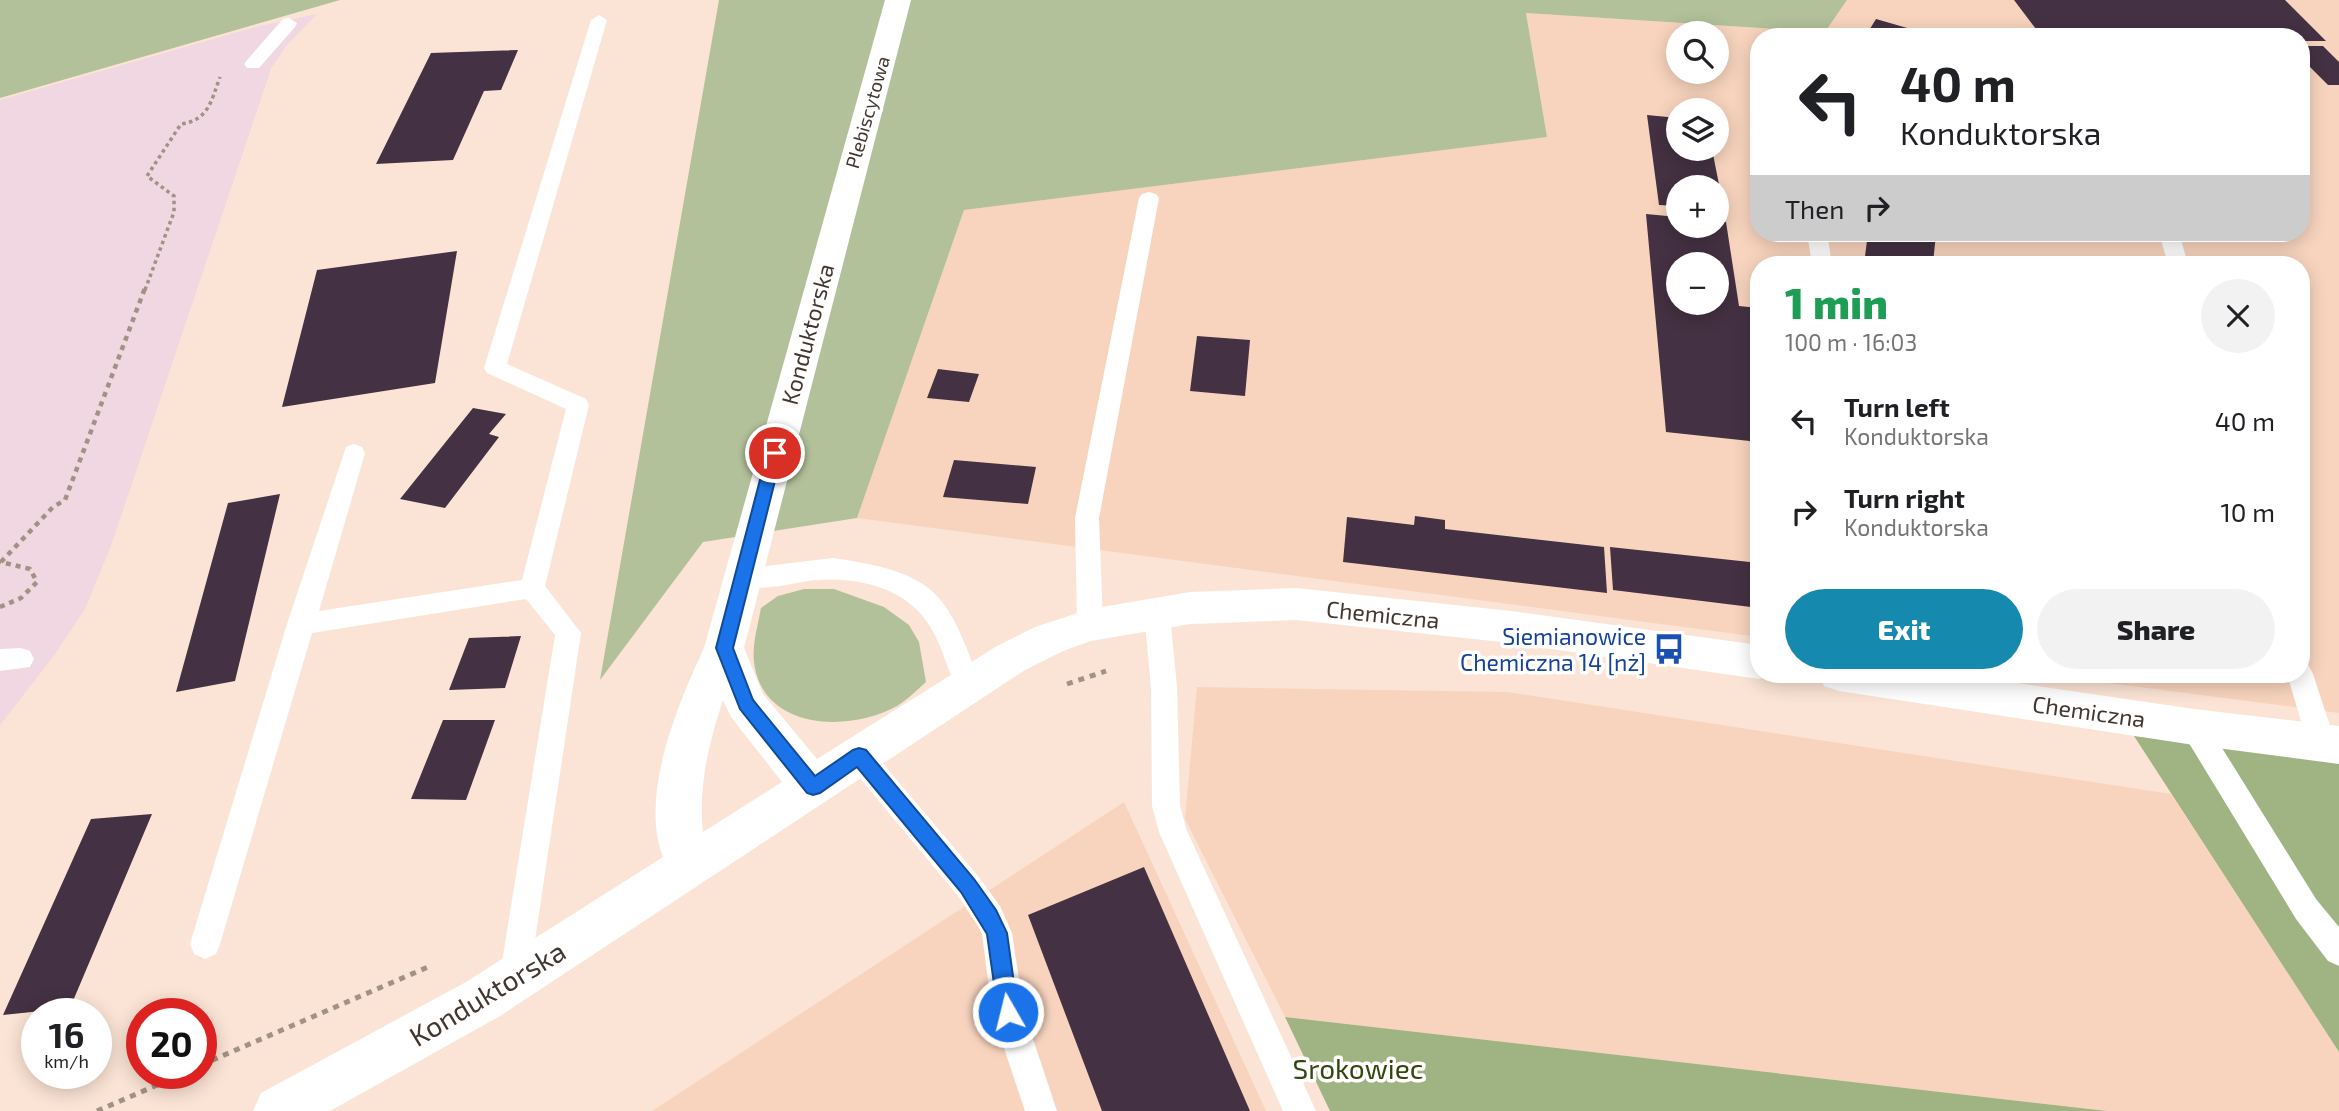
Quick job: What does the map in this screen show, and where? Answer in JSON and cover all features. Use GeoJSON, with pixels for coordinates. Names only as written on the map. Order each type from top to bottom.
{"type":"FeatureCollection","features":[{"type":"Feature","properties":{"kind":"street","name":"Plebiscytowa"},"geometry":{"type":"LineString","coordinates":[[836,225],[898,0]]}},
{"type":"Feature","properties":{"kind":"street","name":"Konduktorska"},"geometry":{"type":"LineString","coordinates":[[691,867],[681,843],[680,799],[703,694],[724,648],[836,225]]}},
{"type":"Feature","properties":{"kind":"street","name":"Chemiczna"},"geometry":{"type":"LineString","coordinates":[[1090,625],[1190,608],[1296,604],[1511,627],[1750,661]]}},
{"type":"Feature","properties":{"kind":"street","name":"Konduktorska"},"geometry":{"type":"LineString","coordinates":[[279,1111],[514,979],[691,867],[968,685],[1049,639],[1090,625]]}},
{"type":"Feature","properties":{"kind":"street"},"geometry":{"type":"LineString","coordinates":[[724,648],[746,704],[813,787]]}},
{"type":"Feature","properties":{"kind":"street","name":"Chemiczna"},"geometry":{"type":"LineString","coordinates":[[1899,683],[2194,727],[2330,743]]}},
{"type":"Feature","properties":{"kind":"lane"},"geometry":{"type":"LineString","coordinates":[[532,588],[578,405],[495,368],[599,20]]}},
{"type":"Feature","properties":{"kind":"lane"},"geometry":{"type":"LineString","coordinates":[[253,64],[289,23]]}},
{"type":"Feature","properties":{"kind":"lane"},"geometry":{"type":"LineString","coordinates":[[1090,625],[1087,518],[1149,198]]}},
{"type":"Feature","properties":{"kind":"lane"},"geometry":{"type":"LineString","coordinates":[[205,944],[354,453]]}},
{"type":"Feature","properties":{"kind":"lane"},"geometry":{"type":"LineString","coordinates":[[742,577],[775,576],[833,568],[866,573],[911,589],[929,604],[943,625],[968,685]]}},
{"type":"Feature","properties":{"kind":"lane"},"geometry":{"type":"LineString","coordinates":[[300,624],[532,588]]}},
{"type":"Feature","properties":{"kind":"lane"},"geometry":{"type":"LineString","coordinates":[[514,979],[568,633],[532,588]]}},
{"type":"Feature","properties":{"kind":"lane"},"geometry":{"type":"LineString","coordinates":[[1157,614],[1164,687],[1166,806],[1173,832],[1300,1111]]}},
{"type":"Feature","properties":{"kind":"lane"},"geometry":{"type":"LineString","coordinates":[[2304,683],[2330,743]]}},
{"type":"Feature","properties":{"kind":"lane"},"geometry":{"type":"LineString","coordinates":[[2194,727],[2306,909],[2339,951]]}},
{"type":"Feature","properties":{"kind":"lane"},"geometry":{"type":"LineString","coordinates":[[859,756],[968,886],[989,916],[997,933],[1008,1012],[1041,1111]]}},
{"type":"Feature","properties":{"kind":"path"},"geometry":{"type":"LineString","coordinates":[[0,607],[21,598],[37,582],[30,569],[1,562],[53,507],[65,500],[174,212],[174,197],[148,176],[181,124],[194,122],[207,114],[222,71]]}},
{"type":"Feature","properties":{"kind":"path"},"geometry":{"type":"LineString","coordinates":[[217,1058],[436,963]]}},
{"type":"Feature","properties":{"kind":"path"},"geometry":{"type":"LineString","coordinates":[[97,1111],[148,1089]]}},
{"type":"Feature","properties":{"kind":"shaded area"},"geometry":{"type":"Polygon","coordinates":[[[1847,0],[2339,0],[2339,713],[2108,683],[2310,683],[2310,256],[1750,256],[1750,636],[857,518],[964,210],[1547,137],[1526,13],[1666,22],[1666,84],[1729,84],[1729,26],[1762,28],[1750,28],[1750,242],[2310,242],[2310,28],[1828,28],[1847,0]]]}},
{"type":"Feature","properties":{"kind":"shaded area"},"geometry":{"type":"Polygon","coordinates":[[[317,14],[286,46],[271,69],[111,546],[85,609],[53,657],[0,725],[0,100],[255,27],[317,14]]]}},
{"type":"Feature","properties":{"kind":"shaded area"},"geometry":{"type":"Polygon","coordinates":[[[1197,687],[1507,692],[2171,794],[2339,1052],[2339,1111],[2107,1111],[1285,1017],[1185,819],[1197,687]]]}},
{"type":"Feature","properties":{"kind":"shaded area"},"geometry":{"type":"Polygon","coordinates":[[[1124,802],[1266,1111],[652,1111],[1124,802]]]}},
{"type":"Feature","properties":{"kind":"green space"},"geometry":{"type":"Polygon","coordinates":[[[0,0],[340,0],[0,98],[0,0]]]}},
{"type":"Feature","properties":{"kind":"green space"},"geometry":{"type":"Polygon","coordinates":[[[719,0],[1847,0],[1828,28],[1762,28],[1729,26],[1729,21],[1666,22],[1526,13],[1547,137],[964,210],[857,518],[703,542],[600,680],[719,0]]]}},
{"type":"Feature","properties":{"kind":"green space"},"geometry":{"type":"Polygon","coordinates":[[[804,589],[834,589],[884,607],[909,625],[919,642],[926,682],[897,706],[877,715],[855,720],[810,720],[790,713],[773,701],[760,685],[754,662],[761,608],[778,596],[804,589]]]}},
{"type":"Feature","properties":{"kind":"green space"},"geometry":{"type":"Polygon","coordinates":[[[2134,736],[2339,753],[2339,1052],[2134,736]]]}},
{"type":"Feature","properties":{"kind":"green space","name":"Srokowiec"},"geometry":{"type":"Polygon","coordinates":[[[1285,1017],[2107,1111],[1330,1111],[1285,1017]]]}},
{"type":"Feature","properties":{"kind":"building"},"geometry":{"type":"Polygon","coordinates":[[[2014,0],[2285,0],[2326,41],[2310,41],[2310,28],[2035,28],[2014,0]]]}},
{"type":"Feature","properties":{"kind":"building"},"geometry":{"type":"Polygon","coordinates":[[[1876,19],[1907,28],[1870,28],[1876,19]]]}},
{"type":"Feature","properties":{"kind":"building"},"geometry":{"type":"Polygon","coordinates":[[[2310,46],[2323,46],[2339,62],[2339,85],[2328,85],[2310,67],[2310,46]]]}},
{"type":"Feature","properties":{"kind":"building"},"geometry":{"type":"Polygon","coordinates":[[[518,50],[501,90],[484,91],[453,160],[376,164],[431,53],[518,50]]]}},
{"type":"Feature","properties":{"kind":"building"},"geometry":{"type":"Polygon","coordinates":[[[1647,115],[1666,117],[1666,161],[1714,161],[1717,175],[1666,175],[1666,205],[1659,205],[1647,115]]]}},
{"type":"Feature","properties":{"kind":"building"},"geometry":{"type":"Polygon","coordinates":[[[1646,214],[1666,216],[1666,238],[1728,238],[1739,306],[1750,307],[1750,441],[1666,432],[1646,214]]]}},
{"type":"Feature","properties":{"kind":"building"},"geometry":{"type":"Polygon","coordinates":[[[1867,242],[1935,242],[1934,256],[1865,256],[1867,242]]]}},
{"type":"Feature","properties":{"kind":"building"},"geometry":{"type":"Polygon","coordinates":[[[457,251],[435,383],[282,407],[317,270],[457,251]]]}},
{"type":"Feature","properties":{"kind":"building"},"geometry":{"type":"Polygon","coordinates":[[[1197,336],[1250,340],[1245,396],[1190,391],[1197,336]]]}},
{"type":"Feature","properties":{"kind":"building"},"geometry":{"type":"Polygon","coordinates":[[[938,369],[979,374],[969,402],[927,398],[938,369]]]}},
{"type":"Feature","properties":{"kind":"building"},"geometry":{"type":"Polygon","coordinates":[[[473,408],[506,414],[489,434],[499,437],[445,508],[400,499],[473,408]]]}},
{"type":"Feature","properties":{"kind":"building"},"geometry":{"type":"Polygon","coordinates":[[[954,460],[1036,467],[1028,504],[943,497],[954,460]]]}},
{"type":"Feature","properties":{"kind":"building"},"geometry":{"type":"Polygon","coordinates":[[[280,494],[235,681],[176,692],[228,503],[280,494]]]}},
{"type":"Feature","properties":{"kind":"building"},"geometry":{"type":"Polygon","coordinates":[[[1415,516],[1445,520],[1445,529],[1604,547],[1607,593],[1343,562],[1347,517],[1414,525],[1415,516]]]}},
{"type":"Feature","properties":{"kind":"building"},"geometry":{"type":"Polygon","coordinates":[[[1610,547],[1750,562],[1750,607],[1613,590],[1610,547]]]}},
{"type":"Feature","properties":{"kind":"building"},"geometry":{"type":"Polygon","coordinates":[[[521,636],[505,688],[449,690],[469,638],[521,636]]]}},
{"type":"Feature","properties":{"kind":"building"},"geometry":{"type":"Polygon","coordinates":[[[443,720],[495,720],[466,800],[411,799],[443,720]]]}},
{"type":"Feature","properties":{"kind":"building"},"geometry":{"type":"Polygon","coordinates":[[[152,814],[74,998],[21,998],[21,1013],[3,1015],[91,819],[152,814]]]}},
{"type":"Feature","properties":{"kind":"building"},"geometry":{"type":"Polygon","coordinates":[[[1144,867],[1250,1111],[1102,1111],[1028,915],[1144,867]]]}},
{"type":"Feature","properties":{"kind":"place","name":"Siemianowice Chemiczna 14 [nż]"},"geometry":{"type":"Point","coordinates":[1669,649]}},
{"type":"Feature","properties":{"kind":"route"},"geometry":{"type":"LineString","coordinates":[[775,453],[724,648],[746,704],[813,787],[859,756],[968,886],[989,916],[997,933],[1008,1012]]}}]}
